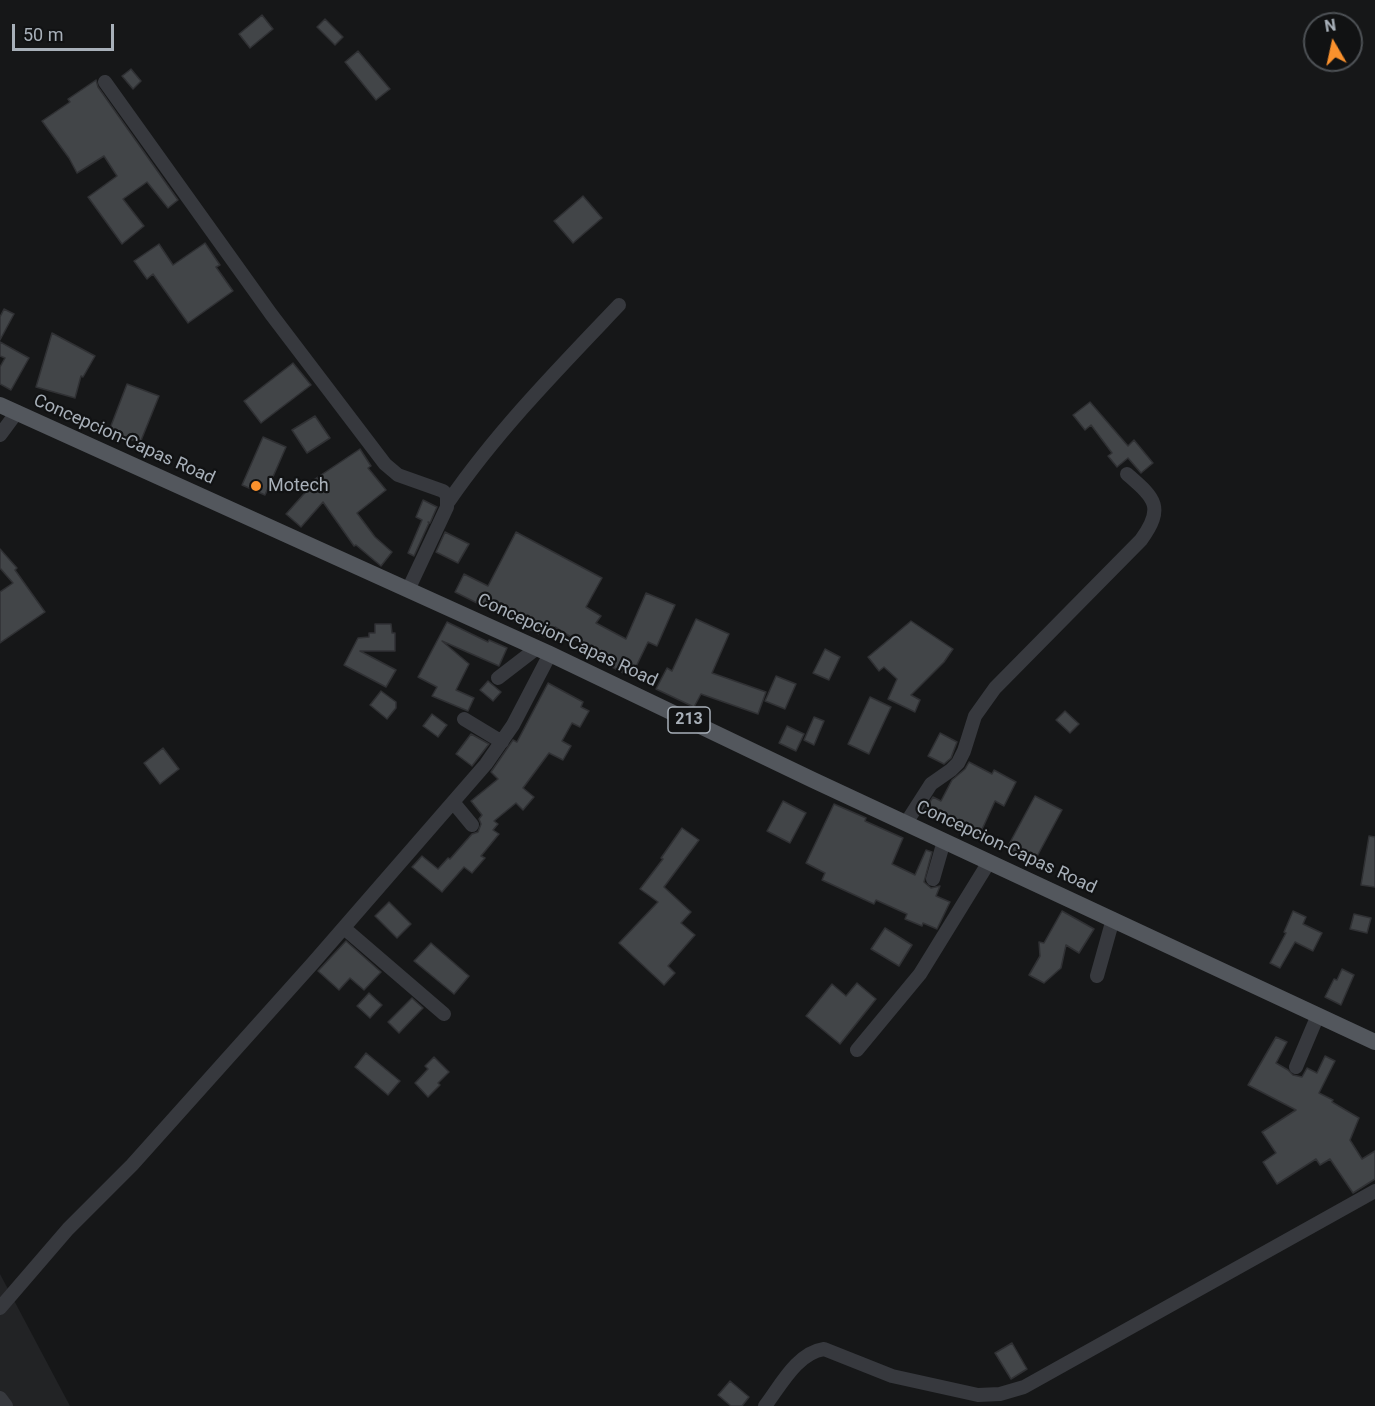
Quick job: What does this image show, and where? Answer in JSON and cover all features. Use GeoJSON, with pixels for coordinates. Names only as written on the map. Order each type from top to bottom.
{"type":"FeatureCollection","features":[{"type":"Feature","properties":{"kind":"main road","name":"Concepcion-Capas Road"},"geometry":{"type":"LineString","coordinates":[[0,405],[543,651],[1375,1042]]}},
{"type":"Feature","properties":{"kind":"street"},"geometry":{"type":"LineString","coordinates":[[105,82],[264,304],[385,464],[398,476],[443,491],[449,501]]}},
{"type":"Feature","properties":{"kind":"street"},"geometry":{"type":"LineString","coordinates":[[408,590],[449,501],[468,474],[549,380],[620,305]]}},
{"type":"Feature","properties":{"kind":"street"},"geometry":{"type":"LineString","coordinates":[[0,435],[17,412]]}},
{"type":"Feature","properties":{"kind":"street"},"geometry":{"type":"LineString","coordinates":[[906,823],[931,784],[958,763],[975,716],[995,688],[1149,530],[1155,514],[1150,495],[1126,474]]}},
{"type":"Feature","properties":{"kind":"street"},"geometry":{"type":"LineString","coordinates":[[498,678],[543,651]]}},
{"type":"Feature","properties":{"kind":"street"},"geometry":{"type":"LineString","coordinates":[[0,1308],[68,1229],[132,1165],[344,928],[486,764],[502,742],[543,651]]}},
{"type":"Feature","properties":{"kind":"street"},"geometry":{"type":"LineString","coordinates":[[464,719],[502,742]]}},
{"type":"Feature","properties":{"kind":"street"},"geometry":{"type":"LineString","coordinates":[[453,802],[472,825]]}},
{"type":"Feature","properties":{"kind":"street"},"geometry":{"type":"LineString","coordinates":[[933,879],[944,841]]}},
{"type":"Feature","properties":{"kind":"street"},"geometry":{"type":"LineString","coordinates":[[857,1050],[920,974],[989,862]]}},
{"type":"Feature","properties":{"kind":"street"},"geometry":{"type":"LineString","coordinates":[[1097,976],[1113,919]]}},
{"type":"Feature","properties":{"kind":"street"},"geometry":{"type":"LineString","coordinates":[[344,928],[444,1014]]}},
{"type":"Feature","properties":{"kind":"street"},"geometry":{"type":"LineString","coordinates":[[1296,1067],[1318,1015]]}},
{"type":"Feature","properties":{"kind":"street"},"geometry":{"type":"LineString","coordinates":[[772,1403],[804,1357],[813,1350],[824,1348],[892,1376],[978,1395],[1000,1394],[1024,1387],[1375,1191]]}},
{"type":"Feature","properties":{"kind":"street"},"geometry":{"type":"LineString","coordinates":[[0,1398],[6,1406]]}},
{"type":"Feature","properties":{"kind":"shaded area"},"geometry":{"type":"Polygon","coordinates":[[[0,1274],[70,1406],[0,1406],[0,1274]]]}},
{"type":"Feature","properties":{"kind":"building"},"geometry":{"type":"Polygon","coordinates":[[[262,15],[273,29],[250,48],[239,34],[262,15]]]}},
{"type":"Feature","properties":{"kind":"building"},"geometry":{"type":"Polygon","coordinates":[[[325,19],[343,37],[335,45],[317,27],[325,19]]]}},
{"type":"Feature","properties":{"kind":"building"},"geometry":{"type":"Polygon","coordinates":[[[358,51],[390,89],[376,100],[345,62],[358,51]]]}},
{"type":"Feature","properties":{"kind":"building"},"geometry":{"type":"Polygon","coordinates":[[[131,69],[141,81],[133,89],[122,76],[131,69]]]}},
{"type":"Feature","properties":{"kind":"building"},"geometry":{"type":"Polygon","coordinates":[[[96,80],[98,87],[178,200],[168,208],[147,182],[123,199],[144,226],[122,244],[88,197],[117,176],[104,156],[77,173],[42,121],[96,80]]]}},
{"type":"Feature","properties":{"kind":"building"},"geometry":{"type":"Polygon","coordinates":[[[583,196],[602,218],[573,243],[554,221],[583,196]]]}},
{"type":"Feature","properties":{"kind":"building"},"geometry":{"type":"Polygon","coordinates":[[[205,243],[220,265],[216,267],[233,291],[188,323],[153,274],[147,279],[134,261],[159,244],[173,265],[205,243]]]}},
{"type":"Feature","properties":{"kind":"building"},"geometry":{"type":"Polygon","coordinates":[[[4,309],[14,314],[0,340],[0,317],[4,309]]]}},
{"type":"Feature","properties":{"kind":"building"},"geometry":{"type":"Polygon","coordinates":[[[52,333],[95,356],[83,377],[81,376],[75,398],[36,387],[52,333]]]}},
{"type":"Feature","properties":{"kind":"building"},"geometry":{"type":"Polygon","coordinates":[[[0,342],[29,358],[11,390],[0,384],[0,367],[5,358],[0,356],[0,342]]]}},
{"type":"Feature","properties":{"kind":"building"},"geometry":{"type":"Polygon","coordinates":[[[293,363],[311,385],[261,423],[244,401],[293,363]]]}},
{"type":"Feature","properties":{"kind":"building"},"geometry":{"type":"Polygon","coordinates":[[[127,384],[159,396],[140,443],[109,431],[127,384]]]}},
{"type":"Feature","properties":{"kind":"building"},"geometry":{"type":"Polygon","coordinates":[[[1090,402],[1128,446],[1134,440],[1153,463],[1141,473],[1128,458],[1117,467],[1108,456],[1112,453],[1091,425],[1085,430],[1073,415],[1090,402]]]}},
{"type":"Feature","properties":{"kind":"building"},"geometry":{"type":"Polygon","coordinates":[[[315,416],[330,438],[307,453],[292,430],[315,416]]]}},
{"type":"Feature","properties":{"kind":"building"},"geometry":{"type":"Polygon","coordinates":[[[263,437],[286,447],[265,495],[242,485],[263,437]]]}},
{"type":"Feature","properties":{"kind":"building"},"geometry":{"type":"Polygon","coordinates":[[[360,449],[371,466],[368,468],[386,490],[357,513],[375,537],[392,552],[381,566],[356,545],[354,546],[323,502],[301,527],[286,514],[311,486],[309,483],[360,449]]]}},
{"type":"Feature","properties":{"kind":"building"},"geometry":{"type":"Polygon","coordinates":[[[423,500],[437,507],[414,556],[408,553],[422,520],[416,517],[423,500]]]}},
{"type":"Feature","properties":{"kind":"building"},"geometry":{"type":"Polygon","coordinates":[[[445,532],[469,544],[458,563],[436,552],[445,532]]]}},
{"type":"Feature","properties":{"kind":"building"},"geometry":{"type":"Polygon","coordinates":[[[516,532],[602,578],[586,607],[601,616],[596,623],[626,639],[646,593],[675,605],[657,646],[648,642],[631,677],[584,652],[587,647],[555,627],[549,639],[455,592],[464,574],[488,586],[516,532]]]}},
{"type":"Feature","properties":{"kind":"building"},"geometry":{"type":"Polygon","coordinates":[[[0,549],[17,568],[15,570],[45,612],[0,643],[0,592],[13,583],[0,568],[0,549]]]}},
{"type":"Feature","properties":{"kind":"building"},"geometry":{"type":"Polygon","coordinates":[[[696,619],[729,634],[712,673],[766,692],[758,714],[701,694],[694,707],[656,689],[667,668],[672,671],[696,619]]]}},
{"type":"Feature","properties":{"kind":"building"},"geometry":{"type":"Polygon","coordinates":[[[911,621],[953,649],[944,662],[911,695],[920,700],[915,712],[888,699],[897,679],[884,667],[879,671],[868,657],[911,621]]]}},
{"type":"Feature","properties":{"kind":"building"},"geometry":{"type":"Polygon","coordinates":[[[447,622],[488,642],[489,640],[507,648],[499,666],[442,641],[469,664],[456,690],[474,698],[468,711],[432,696],[437,687],[418,677],[447,622]]]}},
{"type":"Feature","properties":{"kind":"building"},"geometry":{"type":"Polygon","coordinates":[[[375,624],[391,624],[392,633],[395,633],[395,651],[360,651],[396,670],[386,687],[344,665],[358,638],[369,637],[369,633],[375,633],[375,624]]]}},
{"type":"Feature","properties":{"kind":"building"},"geometry":{"type":"Polygon","coordinates":[[[825,649],[840,657],[829,680],[813,673],[825,649]]]}},
{"type":"Feature","properties":{"kind":"building"},"geometry":{"type":"Polygon","coordinates":[[[776,676],[796,684],[785,709],[765,701],[776,676]]]}},
{"type":"Feature","properties":{"kind":"building"},"geometry":{"type":"Polygon","coordinates":[[[488,681],[501,692],[493,701],[480,690],[488,681]]]}},
{"type":"Feature","properties":{"kind":"building"},"geometry":{"type":"Polygon","coordinates":[[[548,683],[583,702],[581,707],[589,711],[580,727],[572,723],[562,741],[571,746],[563,760],[549,753],[523,788],[534,797],[523,810],[516,803],[494,821],[498,824],[493,830],[499,834],[481,856],[485,858],[472,873],[464,867],[442,892],[412,867],[422,856],[438,869],[472,834],[478,832],[481,824],[479,819],[482,815],[471,801],[498,779],[491,772],[513,740],[517,742],[548,683]]]}},
{"type":"Feature","properties":{"kind":"building"},"geometry":{"type":"Polygon","coordinates":[[[381,691],[396,702],[396,708],[387,719],[370,705],[381,691]]]}},
{"type":"Feature","properties":{"kind":"building"},"geometry":{"type":"Polygon","coordinates":[[[870,697],[891,707],[869,754],[848,744],[870,697]]]}},
{"type":"Feature","properties":{"kind":"building"},"geometry":{"type":"Polygon","coordinates":[[[1065,711],[1079,724],[1070,733],[1056,720],[1065,711]]]}},
{"type":"Feature","properties":{"kind":"building"},"geometry":{"type":"Polygon","coordinates":[[[432,714],[447,725],[438,737],[423,726],[432,714]]]}},
{"type":"Feature","properties":{"kind":"building"},"geometry":{"type":"Polygon","coordinates":[[[814,717],[824,721],[814,745],[804,740],[814,717]]]}},
{"type":"Feature","properties":{"kind":"building"},"geometry":{"type":"Polygon","coordinates":[[[787,726],[804,734],[796,751],[779,743],[787,726]]]}},
{"type":"Feature","properties":{"kind":"building"},"geometry":{"type":"Polygon","coordinates":[[[940,733],[957,742],[951,758],[944,764],[928,756],[940,733]]]}},
{"type":"Feature","properties":{"kind":"building"},"geometry":{"type":"Polygon","coordinates":[[[471,734],[489,744],[472,766],[456,754],[471,734]]]}},
{"type":"Feature","properties":{"kind":"building"},"geometry":{"type":"Polygon","coordinates":[[[163,748],[179,769],[160,784],[144,763],[163,748]]]}},
{"type":"Feature","properties":{"kind":"building"},"geometry":{"type":"Polygon","coordinates":[[[969,762],[992,774],[994,770],[1016,782],[1004,806],[995,801],[979,836],[924,811],[933,797],[941,801],[952,780],[965,769],[969,762]]]}},
{"type":"Feature","properties":{"kind":"building"},"geometry":{"type":"Polygon","coordinates":[[[1035,796],[1062,810],[1034,862],[1007,848],[1035,796]]]}},
{"type":"Feature","properties":{"kind":"building"},"geometry":{"type":"Polygon","coordinates":[[[783,801],[806,813],[790,843],[767,831],[783,801]]]}},
{"type":"Feature","properties":{"kind":"building"},"geometry":{"type":"Polygon","coordinates":[[[834,804],[903,838],[892,864],[915,875],[926,850],[932,852],[924,882],[931,888],[940,886],[936,896],[950,902],[937,929],[905,919],[907,914],[876,900],[874,904],[822,880],[825,873],[806,863],[834,804]]]}},
{"type":"Feature","properties":{"kind":"building"},"geometry":{"type":"Polygon","coordinates":[[[682,828],[699,840],[664,887],[691,912],[681,923],[695,935],[668,966],[675,973],[664,985],[619,943],[658,902],[640,889],[663,859],[661,858],[682,828]]]}},
{"type":"Feature","properties":{"kind":"building"},"geometry":{"type":"Polygon","coordinates":[[[1369,836],[1375,837],[1375,887],[1361,885],[1369,836]]]}},
{"type":"Feature","properties":{"kind":"building"},"geometry":{"type":"Polygon","coordinates":[[[389,902],[411,924],[397,938],[375,916],[389,902]]]}},
{"type":"Feature","properties":{"kind":"building"},"geometry":{"type":"Polygon","coordinates":[[[1062,911],[1094,929],[1079,953],[1066,945],[1061,968],[1044,983],[1029,975],[1040,956],[1039,942],[1044,943],[1062,911]]]}},
{"type":"Feature","properties":{"kind":"building"},"geometry":{"type":"Polygon","coordinates":[[[1293,911],[1306,917],[1303,924],[1322,933],[1313,951],[1295,942],[1280,968],[1270,963],[1286,933],[1284,932],[1293,911]]]}},
{"type":"Feature","properties":{"kind":"building"},"geometry":{"type":"Polygon","coordinates":[[[1354,914],[1371,918],[1367,933],[1350,929],[1354,914]]]}},
{"type":"Feature","properties":{"kind":"building"},"geometry":{"type":"Polygon","coordinates":[[[885,928],[912,945],[899,966],[871,949],[885,928]]]}},
{"type":"Feature","properties":{"kind":"building"},"geometry":{"type":"Polygon","coordinates":[[[346,941],[381,972],[364,990],[350,978],[339,990],[318,971],[346,941]]]}},
{"type":"Feature","properties":{"kind":"building"},"geometry":{"type":"Polygon","coordinates":[[[431,943],[469,976],[454,994],[414,961],[431,943]]]}},
{"type":"Feature","properties":{"kind":"building"},"geometry":{"type":"Polygon","coordinates":[[[1342,969],[1354,975],[1341,1005],[1325,997],[1342,969]]]}},
{"type":"Feature","properties":{"kind":"building"},"geometry":{"type":"Polygon","coordinates":[[[857,983],[876,999],[840,1044],[806,1016],[832,984],[846,996],[857,983]]]}},
{"type":"Feature","properties":{"kind":"building"},"geometry":{"type":"Polygon","coordinates":[[[369,993],[382,1005],[370,1018],[357,1006],[369,993]]]}},
{"type":"Feature","properties":{"kind":"building"},"geometry":{"type":"Polygon","coordinates":[[[412,998],[423,1008],[399,1033],[388,1022],[412,998]]]}},
{"type":"Feature","properties":{"kind":"building"},"geometry":{"type":"Polygon","coordinates":[[[1276,1037],[1287,1042],[1276,1063],[1293,1075],[1302,1077],[1307,1068],[1317,1073],[1325,1056],[1335,1061],[1319,1093],[1359,1118],[1350,1140],[1362,1159],[1375,1151],[1375,1179],[1353,1193],[1330,1159],[1320,1165],[1316,1159],[1277,1184],[1263,1162],[1276,1153],[1262,1132],[1296,1110],[1248,1085],[1276,1037]]]}},
{"type":"Feature","properties":{"kind":"building"},"geometry":{"type":"Polygon","coordinates":[[[366,1053],[400,1081],[388,1095],[355,1067],[366,1053]]]}},
{"type":"Feature","properties":{"kind":"building"},"geometry":{"type":"Polygon","coordinates":[[[434,1057],[449,1072],[428,1097],[415,1083],[428,1069],[425,1066],[434,1057]]]}},
{"type":"Feature","properties":{"kind":"building"},"geometry":{"type":"Polygon","coordinates":[[[1012,1343],[1027,1369],[1011,1379],[995,1353],[1012,1343]]]}},
{"type":"Feature","properties":{"kind":"building"},"geometry":{"type":"Polygon","coordinates":[[[730,1381],[749,1397],[742,1406],[731,1406],[718,1395],[730,1381]]]}},
{"type":"Feature","properties":{"kind":"place","name":"Motech"},"geometry":{"type":"Point","coordinates":[256,486]}}]}
